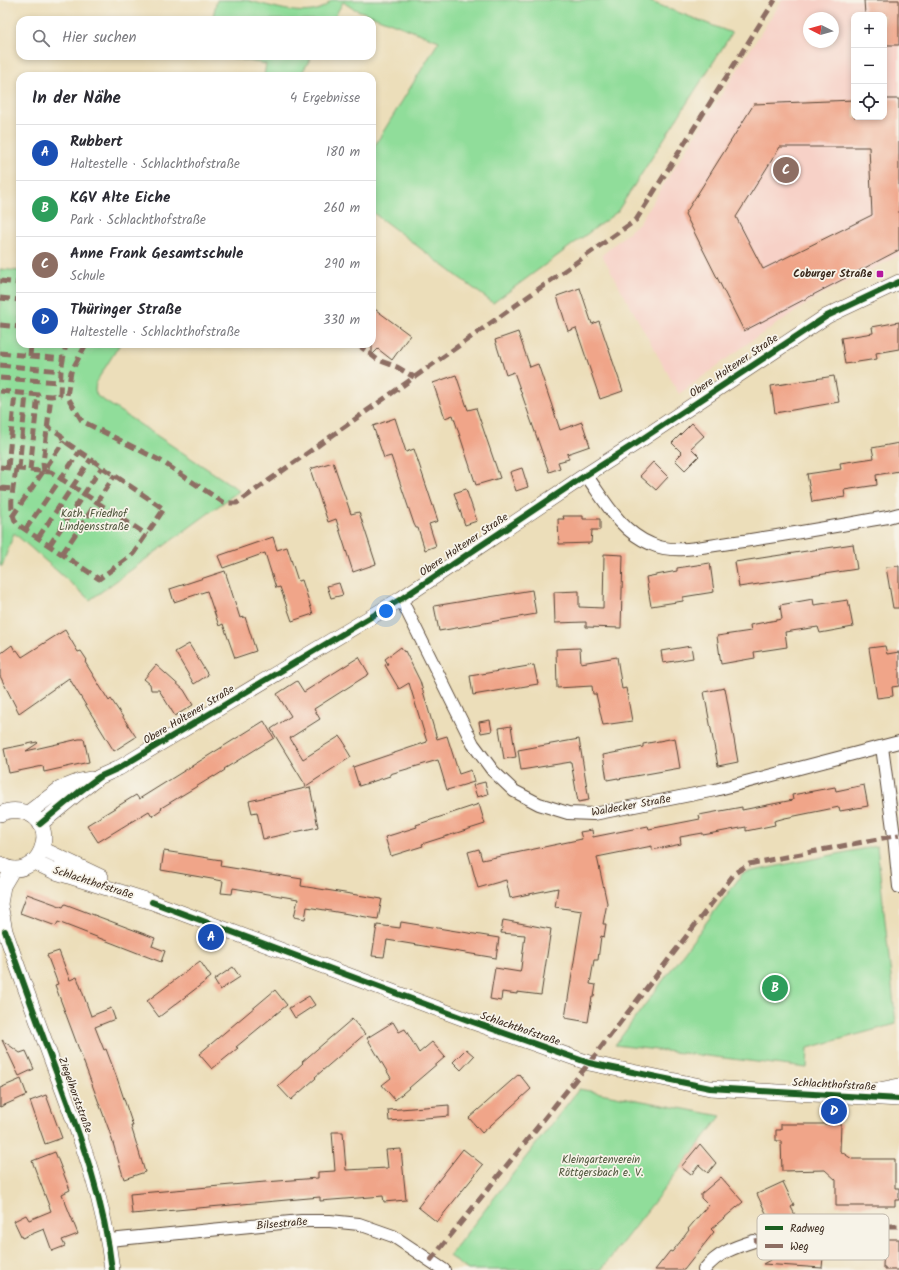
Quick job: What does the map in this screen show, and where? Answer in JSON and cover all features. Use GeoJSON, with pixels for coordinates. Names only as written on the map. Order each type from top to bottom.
{"type":"FeatureCollection","features":[{"type":"Feature","properties":{"kind":"street","name":"Obere Holtener Straße"},"geometry":{"type":"LineString","coordinates":[[40,824],[99,777],[133,760],[401,599],[827,316],[899,282]]}},
{"type":"Feature","properties":{"kind":"street"},"geometry":{"type":"LineString","coordinates":[[586,475],[620,523],[636,536],[652,545],[668,549],[685,549],[749,540],[899,514]]}},
{"type":"Feature","properties":{"kind":"street","name":"Waldecker Straße"},"geometry":{"type":"LineString","coordinates":[[401,599],[473,744],[492,772],[514,791],[539,804],[568,813],[594,814],[715,790],[899,742]]}},
{"type":"Feature","properties":{"kind":"street"},"geometry":{"type":"LineString","coordinates":[[882,747],[899,887]]}},
{"type":"Feature","properties":{"kind":"street","name":"Obere Holtener Straße"},"geometry":{"type":"LineString","coordinates":[[28,813],[60,788],[80,781],[99,777]]}},
{"type":"Feature","properties":{"kind":"street"},"geometry":{"type":"LineString","coordinates":[[0,814],[6,811],[17,810],[28,813],[37,820],[43,830],[44,842],[38,855],[24,867],[6,866]]}},
{"type":"Feature","properties":{"kind":"street","name":"Schlachthofstraße"},"geometry":{"type":"LineString","coordinates":[[38,855],[53,870],[152,902],[473,1022],[589,1063],[710,1088],[899,1099]]}},
{"type":"Feature","properties":{"kind":"street","name":"Ziegelhorststraße"},"geometry":{"type":"LineString","coordinates":[[6,866],[0,904],[2,928],[86,1152],[109,1240],[112,1270]]}},
{"type":"Feature","properties":{"kind":"street","name":"Schlachthofstraße"},"geometry":{"type":"LineString","coordinates":[[850,1096],[899,1086]]}},
{"type":"Feature","properties":{"kind":"street","name":"Bilsestraße"},"geometry":{"type":"LineString","coordinates":[[109,1240],[301,1221],[330,1221],[359,1224],[393,1236],[444,1270]]}},
{"type":"Feature","properties":{"kind":"street"},"geometry":{"type":"LineString","coordinates":[[704,1270],[720,1254],[754,1241]]}},
{"type":"Feature","properties":{"kind":"shaded area"},"geometry":{"type":"Polygon","coordinates":[[[782,0],[899,0],[899,256],[820,295],[751,341],[679,394],[602,255],[639,223],[782,0]]]}},
{"type":"Feature","properties":{"kind":"green space"},"geometry":{"type":"Polygon","coordinates":[[[217,0],[245,0],[303,12],[314,11],[324,7],[331,0],[646,0],[732,33],[617,212],[493,303],[376,215],[376,143],[439,41],[352,8],[343,2],[335,16],[213,16],[217,0]]]}},
{"type":"Feature","properties":{"kind":"green space"},"geometry":{"type":"Polygon","coordinates":[[[244,60],[310,60],[302,72],[265,72],[266,64],[244,60]]]}},
{"type":"Feature","properties":{"kind":"green space","name":"Kath. Friedhof Lindgensstraße"},"geometry":{"type":"Polygon","coordinates":[[[0,269],[16,271],[16,348],[117,348],[96,382],[95,390],[97,396],[239,491],[90,600],[14,533],[2,566],[0,566],[0,269]]]}},
{"type":"Feature","properties":{"kind":"green space"},"geometry":{"type":"Polygon","coordinates":[[[877,846],[896,1024],[808,1048],[807,1068],[615,1045],[743,873],[877,846]]]}},
{"type":"Feature","properties":{"kind":"green space","name":"Kleingartenverein Röttgersbach e. V."},"geometry":{"type":"Polygon","coordinates":[[[579,1089],[721,1116],[601,1270],[468,1270],[449,1256],[579,1089]]]}},
{"type":"Feature","properties":{"kind":"building"},"geometry":{"type":"Polygon","coordinates":[[[864,0],[899,0],[899,45],[887,45],[887,12],[865,12],[864,0]]]}},
{"type":"Feature","properties":{"kind":"building"},"geometry":{"type":"Polygon","coordinates":[[[887,99],[899,99],[899,250],[744,331],[685,214],[754,104],[851,100],[851,120],[887,120],[887,99]],[[780,147],[736,217],[763,269],[872,215],[869,147],[780,147]]]}},
{"type":"Feature","properties":{"kind":"building"},"geometry":{"type":"Polygon","coordinates":[[[580,288],[592,324],[599,321],[623,391],[600,399],[576,328],[568,331],[557,296],[580,288]]]}},
{"type":"Feature","properties":{"kind":"building"},"geometry":{"type":"Polygon","coordinates":[[[376,310],[410,335],[392,360],[378,349],[372,355],[372,348],[376,348],[376,310]]]}},
{"type":"Feature","properties":{"kind":"building"},"geometry":{"type":"Polygon","coordinates":[[[899,322],[899,349],[876,353],[877,359],[845,364],[841,338],[873,333],[872,327],[899,322]]]}},
{"type":"Feature","properties":{"kind":"building"},"geometry":{"type":"Polygon","coordinates":[[[518,332],[530,367],[538,364],[560,430],[582,422],[590,446],[567,454],[569,459],[558,462],[560,468],[549,472],[514,372],[506,375],[495,340],[518,332]]]}},
{"type":"Feature","properties":{"kind":"building"},"geometry":{"type":"Polygon","coordinates":[[[456,375],[468,410],[476,408],[500,478],[476,485],[453,415],[445,418],[433,383],[456,375]]]}},
{"type":"Feature","properties":{"kind":"building"},"geometry":{"type":"Polygon","coordinates":[[[834,376],[839,402],[775,413],[771,386],[834,376]]]}},
{"type":"Feature","properties":{"kind":"building"},"geometry":{"type":"Polygon","coordinates":[[[395,418],[406,452],[414,449],[438,521],[429,524],[436,546],[425,550],[418,528],[416,528],[414,524],[391,456],[384,458],[373,426],[395,418]]]}},
{"type":"Feature","properties":{"kind":"building"},"geometry":{"type":"Polygon","coordinates":[[[692,423],[704,436],[691,448],[699,456],[685,470],[675,460],[682,453],[672,443],[692,423]]]}},
{"type":"Feature","properties":{"kind":"building"},"geometry":{"type":"Polygon","coordinates":[[[899,443],[899,471],[876,475],[877,485],[844,490],[845,497],[812,502],[807,474],[841,469],[840,463],[874,458],[872,448],[899,443]]]}},
{"type":"Feature","properties":{"kind":"building"},"geometry":{"type":"Polygon","coordinates":[[[333,462],[351,514],[359,512],[376,564],[353,572],[336,519],[328,522],[310,469],[333,462]]]}},
{"type":"Feature","properties":{"kind":"building"},"geometry":{"type":"Polygon","coordinates":[[[653,462],[668,477],[656,490],[640,476],[653,462]]]}},
{"type":"Feature","properties":{"kind":"building"},"geometry":{"type":"Polygon","coordinates":[[[522,468],[528,487],[516,491],[510,472],[522,468]]]}},
{"type":"Feature","properties":{"kind":"building"},"geometry":{"type":"Polygon","coordinates":[[[466,489],[477,521],[465,525],[454,493],[466,489]]]}},
{"type":"Feature","properties":{"kind":"building"},"geometry":{"type":"Polygon","coordinates":[[[563,516],[583,516],[583,519],[600,519],[600,530],[592,530],[591,543],[559,544],[558,519],[564,519],[563,516]]]}},
{"type":"Feature","properties":{"kind":"building"},"geometry":{"type":"Polygon","coordinates":[[[273,537],[277,550],[287,547],[298,581],[302,580],[313,614],[292,621],[280,587],[276,588],[265,553],[223,568],[218,556],[273,537]]]}},
{"type":"Feature","properties":{"kind":"building"},"geometry":{"type":"Polygon","coordinates":[[[853,544],[857,569],[739,587],[735,562],[853,544]]]}},
{"type":"Feature","properties":{"kind":"building"},"geometry":{"type":"Polygon","coordinates":[[[604,554],[623,555],[621,628],[586,627],[586,622],[555,623],[554,592],[579,591],[579,607],[603,608],[604,554]]]}},
{"type":"Feature","properties":{"kind":"building"},"geometry":{"type":"Polygon","coordinates":[[[710,563],[714,592],[683,597],[683,601],[651,606],[646,577],[677,571],[677,568],[710,563]]]}},
{"type":"Feature","properties":{"kind":"building"},"geometry":{"type":"Polygon","coordinates":[[[899,566],[899,608],[893,608],[886,567],[899,566]]]}},
{"type":"Feature","properties":{"kind":"building"},"geometry":{"type":"Polygon","coordinates":[[[225,571],[240,618],[245,617],[256,651],[235,658],[223,624],[219,626],[207,591],[174,602],[170,589],[225,571]]]}},
{"type":"Feature","properties":{"kind":"building"},"geometry":{"type":"Polygon","coordinates":[[[339,583],[343,595],[331,598],[327,586],[339,583]]]}},
{"type":"Feature","properties":{"kind":"building"},"geometry":{"type":"Polygon","coordinates":[[[532,590],[536,614],[439,631],[434,606],[532,590]]]}},
{"type":"Feature","properties":{"kind":"building"},"geometry":{"type":"Polygon","coordinates":[[[813,599],[814,605],[848,600],[853,627],[820,633],[818,627],[785,632],[787,647],[754,652],[755,658],[721,664],[717,636],[751,631],[750,625],[782,619],[780,605],[813,599]]]}},
{"type":"Feature","properties":{"kind":"building"},"geometry":{"type":"Polygon","coordinates":[[[65,630],[78,652],[81,651],[87,660],[85,662],[109,701],[111,699],[136,737],[114,751],[69,678],[19,713],[0,676],[0,654],[12,645],[15,651],[17,650],[22,657],[65,630]]]}},
{"type":"Feature","properties":{"kind":"building"},"geometry":{"type":"Polygon","coordinates":[[[189,644],[208,675],[194,684],[175,652],[189,644]]]}},
{"type":"Feature","properties":{"kind":"building"},"geometry":{"type":"Polygon","coordinates":[[[691,646],[693,658],[663,663],[661,651],[691,646]]]}},
{"type":"Feature","properties":{"kind":"building"},"geometry":{"type":"Polygon","coordinates":[[[885,646],[887,654],[899,652],[899,686],[892,687],[893,696],[877,698],[869,648],[885,646]]]}},
{"type":"Feature","properties":{"kind":"building"},"geometry":{"type":"Polygon","coordinates":[[[401,647],[404,652],[405,651],[420,681],[437,739],[447,736],[459,774],[471,770],[474,782],[447,790],[438,760],[390,774],[390,776],[359,786],[353,767],[427,742],[409,683],[399,689],[385,665],[388,664],[385,659],[401,647]]]}},
{"type":"Feature","properties":{"kind":"building"},"geometry":{"type":"Polygon","coordinates":[[[580,648],[581,663],[617,657],[622,689],[626,688],[632,721],[603,725],[596,694],[593,694],[592,686],[557,688],[556,649],[580,648]]]}},
{"type":"Feature","properties":{"kind":"building"},"geometry":{"type":"Polygon","coordinates":[[[359,657],[369,674],[314,709],[320,719],[290,738],[303,759],[340,736],[351,757],[306,786],[271,729],[291,716],[277,694],[297,681],[304,692],[359,657]]]}},
{"type":"Feature","properties":{"kind":"building"},"geometry":{"type":"Polygon","coordinates":[[[156,665],[184,690],[193,705],[175,716],[159,690],[151,690],[150,684],[144,679],[156,665]]]}},
{"type":"Feature","properties":{"kind":"building"},"geometry":{"type":"Polygon","coordinates":[[[534,665],[538,684],[473,695],[470,676],[534,665]]]}},
{"type":"Feature","properties":{"kind":"building"},"geometry":{"type":"Polygon","coordinates":[[[725,688],[738,762],[718,766],[704,692],[725,688]]]}},
{"type":"Feature","properties":{"kind":"building"},"geometry":{"type":"Polygon","coordinates":[[[490,720],[492,731],[481,733],[479,722],[490,720]]]}},
{"type":"Feature","properties":{"kind":"building"},"geometry":{"type":"Polygon","coordinates":[[[264,721],[274,738],[224,769],[225,770],[214,777],[161,808],[162,809],[152,816],[149,811],[98,842],[87,825],[136,795],[139,799],[264,721]]]}},
{"type":"Feature","properties":{"kind":"building"},"geometry":{"type":"Polygon","coordinates":[[[511,726],[516,757],[504,759],[499,728],[511,726]]]}},
{"type":"Feature","properties":{"kind":"building"},"geometry":{"type":"Polygon","coordinates":[[[675,738],[680,768],[607,780],[603,755],[643,747],[643,744],[675,738]]]}},
{"type":"Feature","properties":{"kind":"building"},"geometry":{"type":"Polygon","coordinates":[[[84,739],[89,762],[44,772],[43,766],[9,773],[4,749],[38,743],[26,751],[84,739]]]}},
{"type":"Feature","properties":{"kind":"building"},"geometry":{"type":"Polygon","coordinates":[[[579,739],[589,800],[578,802],[571,762],[521,770],[518,750],[579,739]]]}},
{"type":"Feature","properties":{"kind":"building"},"geometry":{"type":"Polygon","coordinates":[[[485,782],[488,794],[477,797],[473,785],[485,782]]]}},
{"type":"Feature","properties":{"kind":"building"},"geometry":{"type":"Polygon","coordinates":[[[864,785],[868,806],[840,811],[839,807],[785,818],[774,821],[775,825],[746,831],[746,827],[703,835],[703,833],[680,837],[681,844],[652,850],[652,846],[597,857],[607,903],[603,924],[606,924],[604,937],[601,936],[598,960],[594,960],[590,984],[596,985],[594,997],[592,997],[588,1022],[565,1018],[582,911],[555,907],[558,888],[510,898],[506,880],[478,888],[468,852],[479,849],[482,860],[582,839],[580,832],[592,830],[593,837],[648,826],[649,829],[700,819],[699,815],[742,807],[742,810],[793,800],[792,795],[835,787],[836,791],[864,785]]]}},
{"type":"Feature","properties":{"kind":"building"},"geometry":{"type":"Polygon","coordinates":[[[310,787],[318,827],[263,839],[257,812],[252,813],[249,801],[310,787]]]}},
{"type":"Feature","properties":{"kind":"building"},"geometry":{"type":"Polygon","coordinates":[[[479,804],[485,824],[422,844],[423,846],[391,856],[385,837],[479,804]]]}},
{"type":"Feature","properties":{"kind":"building"},"geometry":{"type":"Polygon","coordinates":[[[164,851],[221,860],[220,866],[302,879],[301,886],[382,899],[378,919],[307,907],[305,919],[294,917],[298,899],[233,888],[232,894],[221,893],[223,881],[161,870],[164,851]]]}},
{"type":"Feature","properties":{"kind":"building"},"geometry":{"type":"Polygon","coordinates":[[[27,894],[63,907],[65,904],[155,938],[152,946],[165,951],[161,962],[58,922],[56,926],[20,913],[27,894]]]}},
{"type":"Feature","properties":{"kind":"building"},"geometry":{"type":"Polygon","coordinates":[[[503,920],[551,929],[541,995],[502,992],[501,1001],[490,999],[495,968],[520,972],[521,968],[525,935],[501,933],[503,920]]]}},
{"type":"Feature","properties":{"kind":"building"},"geometry":{"type":"Polygon","coordinates":[[[401,922],[499,938],[496,958],[387,940],[384,957],[372,956],[377,925],[400,928],[401,922]]]}},
{"type":"Feature","properties":{"kind":"building"},"geometry":{"type":"Polygon","coordinates":[[[59,951],[70,980],[77,977],[91,1016],[111,1008],[115,1019],[95,1027],[104,1050],[106,1049],[117,1078],[133,1126],[131,1126],[145,1172],[124,1179],[109,1130],[55,985],[58,984],[47,955],[59,951]]]}},
{"type":"Feature","properties":{"kind":"building"},"geometry":{"type":"Polygon","coordinates":[[[200,961],[211,977],[159,1017],[147,1001],[200,961]]]}},
{"type":"Feature","properties":{"kind":"building"},"geometry":{"type":"Polygon","coordinates":[[[233,967],[240,977],[220,990],[214,980],[233,967]]]}},
{"type":"Feature","properties":{"kind":"building"},"geometry":{"type":"Polygon","coordinates":[[[275,990],[287,1005],[212,1069],[199,1054],[275,990]]]}},
{"type":"Feature","properties":{"kind":"building"},"geometry":{"type":"Polygon","coordinates":[[[309,996],[315,1005],[295,1018],[289,1008],[309,996]]]}},
{"type":"Feature","properties":{"kind":"building"},"geometry":{"type":"Polygon","coordinates":[[[352,1019],[365,1034],[291,1100],[278,1086],[303,1063],[302,1062],[352,1019]]]}},
{"type":"Feature","properties":{"kind":"building"},"geometry":{"type":"Polygon","coordinates":[[[393,1022],[399,1032],[405,1029],[419,1053],[432,1042],[445,1057],[395,1100],[382,1085],[391,1078],[367,1038],[393,1022]]]}},
{"type":"Feature","properties":{"kind":"building"},"geometry":{"type":"Polygon","coordinates":[[[2,1040],[20,1053],[26,1051],[34,1069],[19,1076],[2,1040]]]}},
{"type":"Feature","properties":{"kind":"building"},"geometry":{"type":"Polygon","coordinates":[[[466,1049],[474,1056],[461,1070],[453,1062],[466,1049]]]}},
{"type":"Feature","properties":{"kind":"building"},"geometry":{"type":"Polygon","coordinates":[[[519,1074],[531,1089],[482,1133],[469,1118],[519,1074]]]}},
{"type":"Feature","properties":{"kind":"building"},"geometry":{"type":"Polygon","coordinates":[[[21,1079],[27,1095],[0,1107],[0,1088],[21,1079]]]}},
{"type":"Feature","properties":{"kind":"building"},"geometry":{"type":"Polygon","coordinates":[[[46,1095],[62,1138],[45,1144],[30,1101],[46,1095]]]}},
{"type":"Feature","properties":{"kind":"building"},"geometry":{"type":"Polygon","coordinates":[[[449,1105],[449,1116],[389,1121],[388,1110],[449,1105]]]}},
{"type":"Feature","properties":{"kind":"building"},"geometry":{"type":"Polygon","coordinates":[[[781,1124],[841,1124],[840,1151],[852,1159],[895,1159],[895,1188],[899,1188],[899,1200],[895,1200],[895,1206],[836,1206],[836,1180],[825,1170],[782,1171],[781,1141],[776,1141],[776,1130],[781,1130],[781,1124]]]}},
{"type":"Feature","properties":{"kind":"building"},"geometry":{"type":"Polygon","coordinates":[[[332,1132],[343,1132],[346,1170],[388,1168],[386,1150],[401,1149],[406,1200],[384,1202],[383,1196],[320,1201],[320,1197],[132,1214],[130,1194],[318,1178],[318,1172],[335,1171],[332,1132]]]}},
{"type":"Feature","properties":{"kind":"building"},"geometry":{"type":"Polygon","coordinates":[[[700,1144],[716,1163],[708,1173],[699,1165],[691,1175],[681,1167],[700,1144]]]}},
{"type":"Feature","properties":{"kind":"building"},"geometry":{"type":"Polygon","coordinates":[[[463,1149],[483,1165],[437,1222],[418,1207],[463,1149]]]}},
{"type":"Feature","properties":{"kind":"building"},"geometry":{"type":"Polygon","coordinates":[[[55,1152],[70,1190],[62,1194],[78,1234],[62,1240],[65,1246],[52,1251],[44,1229],[22,1238],[14,1221],[26,1215],[29,1220],[51,1211],[32,1161],[55,1152]]]}},
{"type":"Feature","properties":{"kind":"building"},"geometry":{"type":"Polygon","coordinates":[[[721,1177],[743,1202],[711,1229],[714,1232],[684,1270],[655,1270],[670,1251],[672,1252],[689,1230],[688,1229],[708,1205],[701,1198],[701,1194],[721,1177]]]}},
{"type":"Feature","properties":{"kind":"building"},"geometry":{"type":"Polygon","coordinates":[[[783,1182],[794,1205],[791,1207],[794,1214],[766,1214],[757,1194],[783,1182]]]}},
{"type":"Feature","properties":{"kind":"building"},"geometry":{"type":"Polygon","coordinates":[[[889,1239],[899,1239],[899,1270],[885,1270],[885,1267],[883,1267],[883,1260],[889,1260],[889,1239]]]}},
{"type":"Feature","properties":{"kind":"building"},"geometry":{"type":"Polygon","coordinates":[[[770,1260],[823,1260],[822,1268],[763,1264],[770,1260]]]}},
{"type":"Feature","properties":{"kind":"marked path"},"geometry":{"type":"LineString","coordinates":[[84,348],[71,372],[67,396],[82,421],[161,461],[224,503],[237,503],[636,220],[775,0]]}},
{"type":"Feature","properties":{"kind":"marked path"},"geometry":{"type":"LineString","coordinates":[[0,281],[16,283]]}},
{"type":"Feature","properties":{"kind":"marked path"},"geometry":{"type":"LineString","coordinates":[[0,298],[16,300]]}},
{"type":"Feature","properties":{"kind":"marked path"},"geometry":{"type":"LineString","coordinates":[[0,325],[16,327]]}},
{"type":"Feature","properties":{"kind":"marked path"},"geometry":{"type":"LineString","coordinates":[[30,356],[31,348]]}},
{"type":"Feature","properties":{"kind":"marked path"},"geometry":{"type":"LineString","coordinates":[[0,391],[51,396],[60,395],[61,371],[65,348]]}},
{"type":"Feature","properties":{"kind":"marked path"},"geometry":{"type":"LineString","coordinates":[[362,348],[378,360],[397,367],[414,377]]}},
{"type":"Feature","properties":{"kind":"marked path"},"geometry":{"type":"LineString","coordinates":[[0,353],[64,359]]}},
{"type":"Feature","properties":{"kind":"marked path"},"geometry":{"type":"LineString","coordinates":[[0,365],[61,371]]}},
{"type":"Feature","properties":{"kind":"marked path"},"geometry":{"type":"LineString","coordinates":[[0,378],[60,382]]}},
{"type":"Feature","properties":{"kind":"marked path"},"geometry":{"type":"LineString","coordinates":[[8,468],[15,393]]}},
{"type":"Feature","properties":{"kind":"marked path"},"geometry":{"type":"LineString","coordinates":[[19,469],[26,394]]}},
{"type":"Feature","properties":{"kind":"marked path"},"geometry":{"type":"LineString","coordinates":[[30,470],[38,394]]}},
{"type":"Feature","properties":{"kind":"marked path"},"geometry":{"type":"LineString","coordinates":[[44,472],[43,463],[51,396]]}},
{"type":"Feature","properties":{"kind":"marked path"},"geometry":{"type":"LineString","coordinates":[[16,469],[12,511],[17,524],[99,579],[133,554],[164,509],[64,441],[61,435],[47,426]]}},
{"type":"Feature","properties":{"kind":"marked path"},"geometry":{"type":"LineString","coordinates":[[12,517],[64,441]]}},
{"type":"Feature","properties":{"kind":"marked path"},"geometry":{"type":"LineString","coordinates":[[25,530],[80,451]]}},
{"type":"Feature","properties":{"kind":"marked path"},"geometry":{"type":"LineString","coordinates":[[38,538],[91,459]]}},
{"type":"Feature","properties":{"kind":"marked path"},"geometry":{"type":"LineString","coordinates":[[0,467],[51,472],[147,535]]}},
{"type":"Feature","properties":{"kind":"marked path"},"geometry":{"type":"LineString","coordinates":[[49,546],[102,467]]}},
{"type":"Feature","properties":{"kind":"marked path"},"geometry":{"type":"LineString","coordinates":[[62,554],[115,475]]}},
{"type":"Feature","properties":{"kind":"marked path"},"geometry":{"type":"LineString","coordinates":[[0,488],[14,489]]}},
{"type":"Feature","properties":{"kind":"marked path"},"geometry":{"type":"LineString","coordinates":[[430,1261],[589,1063],[735,873],[749,864],[899,835]]}},
{"type":"Feature","properties":{"kind":"marked path"},"geometry":{"type":"LineString","coordinates":[[889,1226],[899,1226]]}},
{"type":"Feature","properties":{"kind":"cycle path"},"geometry":{"type":"LineString","coordinates":[[40,824],[99,777],[119,768],[401,599],[827,316],[899,282]]}},
{"type":"Feature","properties":{"kind":"cycle path"},"geometry":{"type":"LineString","coordinates":[[152,902],[473,1022],[589,1063],[710,1088],[899,1099]]}},
{"type":"Feature","properties":{"kind":"cycle path"},"geometry":{"type":"LineString","coordinates":[[5,931],[90,1168],[103,1218],[112,1270]]}},
{"type":"Feature","properties":{"kind":"place","name":"Anne Frank Gesamtschule"},"geometry":{"type":"Point","coordinates":[786,170]}},
{"type":"Feature","properties":{"kind":"place","name":"Coburger Straße"},"geometry":{"type":"Point","coordinates":[880,274]}},
{"type":"Feature","properties":{"kind":"place","name":"Rubbert"},"geometry":{"type":"Point","coordinates":[211,937]}},
{"type":"Feature","properties":{"kind":"place","name":"KGV Alte Eiche"},"geometry":{"type":"Point","coordinates":[775,988]}},
{"type":"Feature","properties":{"kind":"place","name":"Thüringer Straße"},"geometry":{"type":"Point","coordinates":[834,1111]}}]}
